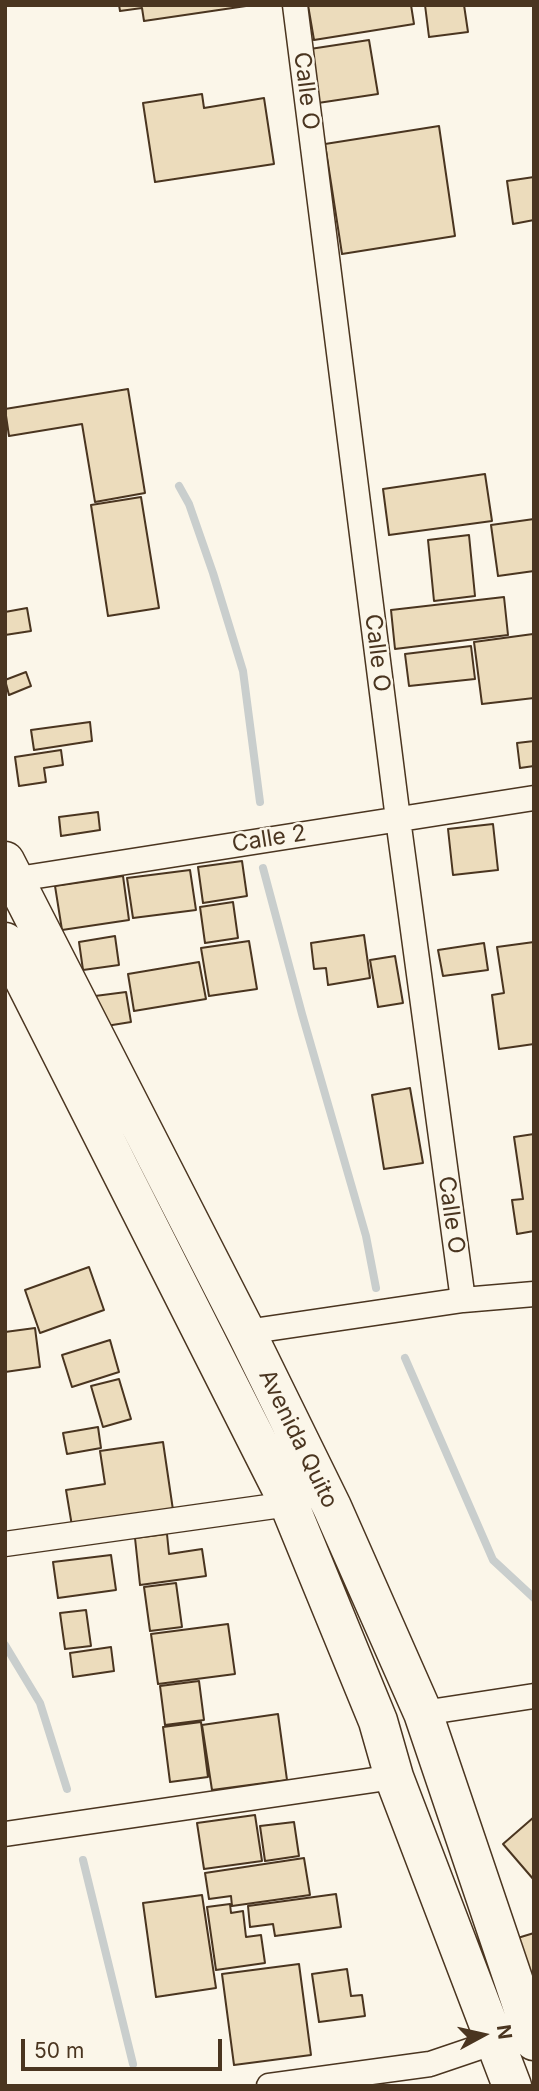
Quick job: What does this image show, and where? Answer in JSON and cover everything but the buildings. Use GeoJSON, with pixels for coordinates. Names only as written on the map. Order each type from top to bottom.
{"type":"FeatureCollection","features":[{"type":"Feature","properties":{"kind":"highway","name":"Avenida Quito"},"geometry":{"type":"LineString","coordinates":[[9,874],[246,1332],[332,1507],[423,1713],[534,2042]]}},
{"type":"Feature","properties":{"kind":"highway","name":"Avenida Quito"},"geometry":{"type":"LineString","coordinates":[[5,942],[289,1504],[378,1721],[394,1777],[512,2086]]}},
{"type":"Feature","properties":{"kind":"street","name":"Calle O"},"geometry":{"type":"LineString","coordinates":[[295,5],[398,819],[463,1300]]}},
{"type":"Feature","properties":{"kind":"street","name":"Calle 2"},"geometry":{"type":"LineString","coordinates":[[9,874],[534,798]]}},
{"type":"Feature","properties":{"kind":"street"},"geometry":{"type":"LineString","coordinates":[[246,1332],[463,1300],[534,1294]]}},
{"type":"Feature","properties":{"kind":"street"},"geometry":{"type":"LineString","coordinates":[[5,1544],[289,1504]]}},
{"type":"Feature","properties":{"kind":"street"},"geometry":{"type":"LineString","coordinates":[[423,1713],[534,1696]]}},
{"type":"Feature","properties":{"kind":"street"},"geometry":{"type":"LineString","coordinates":[[5,1834],[394,1777]]}},
{"type":"Feature","properties":{"kind":"street"},"geometry":{"type":"LineString","coordinates":[[270,2086],[430,2064],[495,2042]]}},
{"type":"Feature","properties":{"kind":"waterway"},"geometry":{"type":"LineString","coordinates":[[179,486],[189,504],[213,573],[243,671],[260,802]]}},
{"type":"Feature","properties":{"kind":"waterway"},"geometry":{"type":"LineString","coordinates":[[263,868],[366,1236],[376,1288]]}},
{"type":"Feature","properties":{"kind":"waterway"},"geometry":{"type":"LineString","coordinates":[[405,1358],[493,1560],[534,1598]]}},
{"type":"Feature","properties":{"kind":"waterway"},"geometry":{"type":"LineString","coordinates":[[5,1645],[40,1703],[67,1789]]}},
{"type":"Feature","properties":{"kind":"waterway"},"geometry":{"type":"LineString","coordinates":[[83,1860],[133,2064]]}}]}
